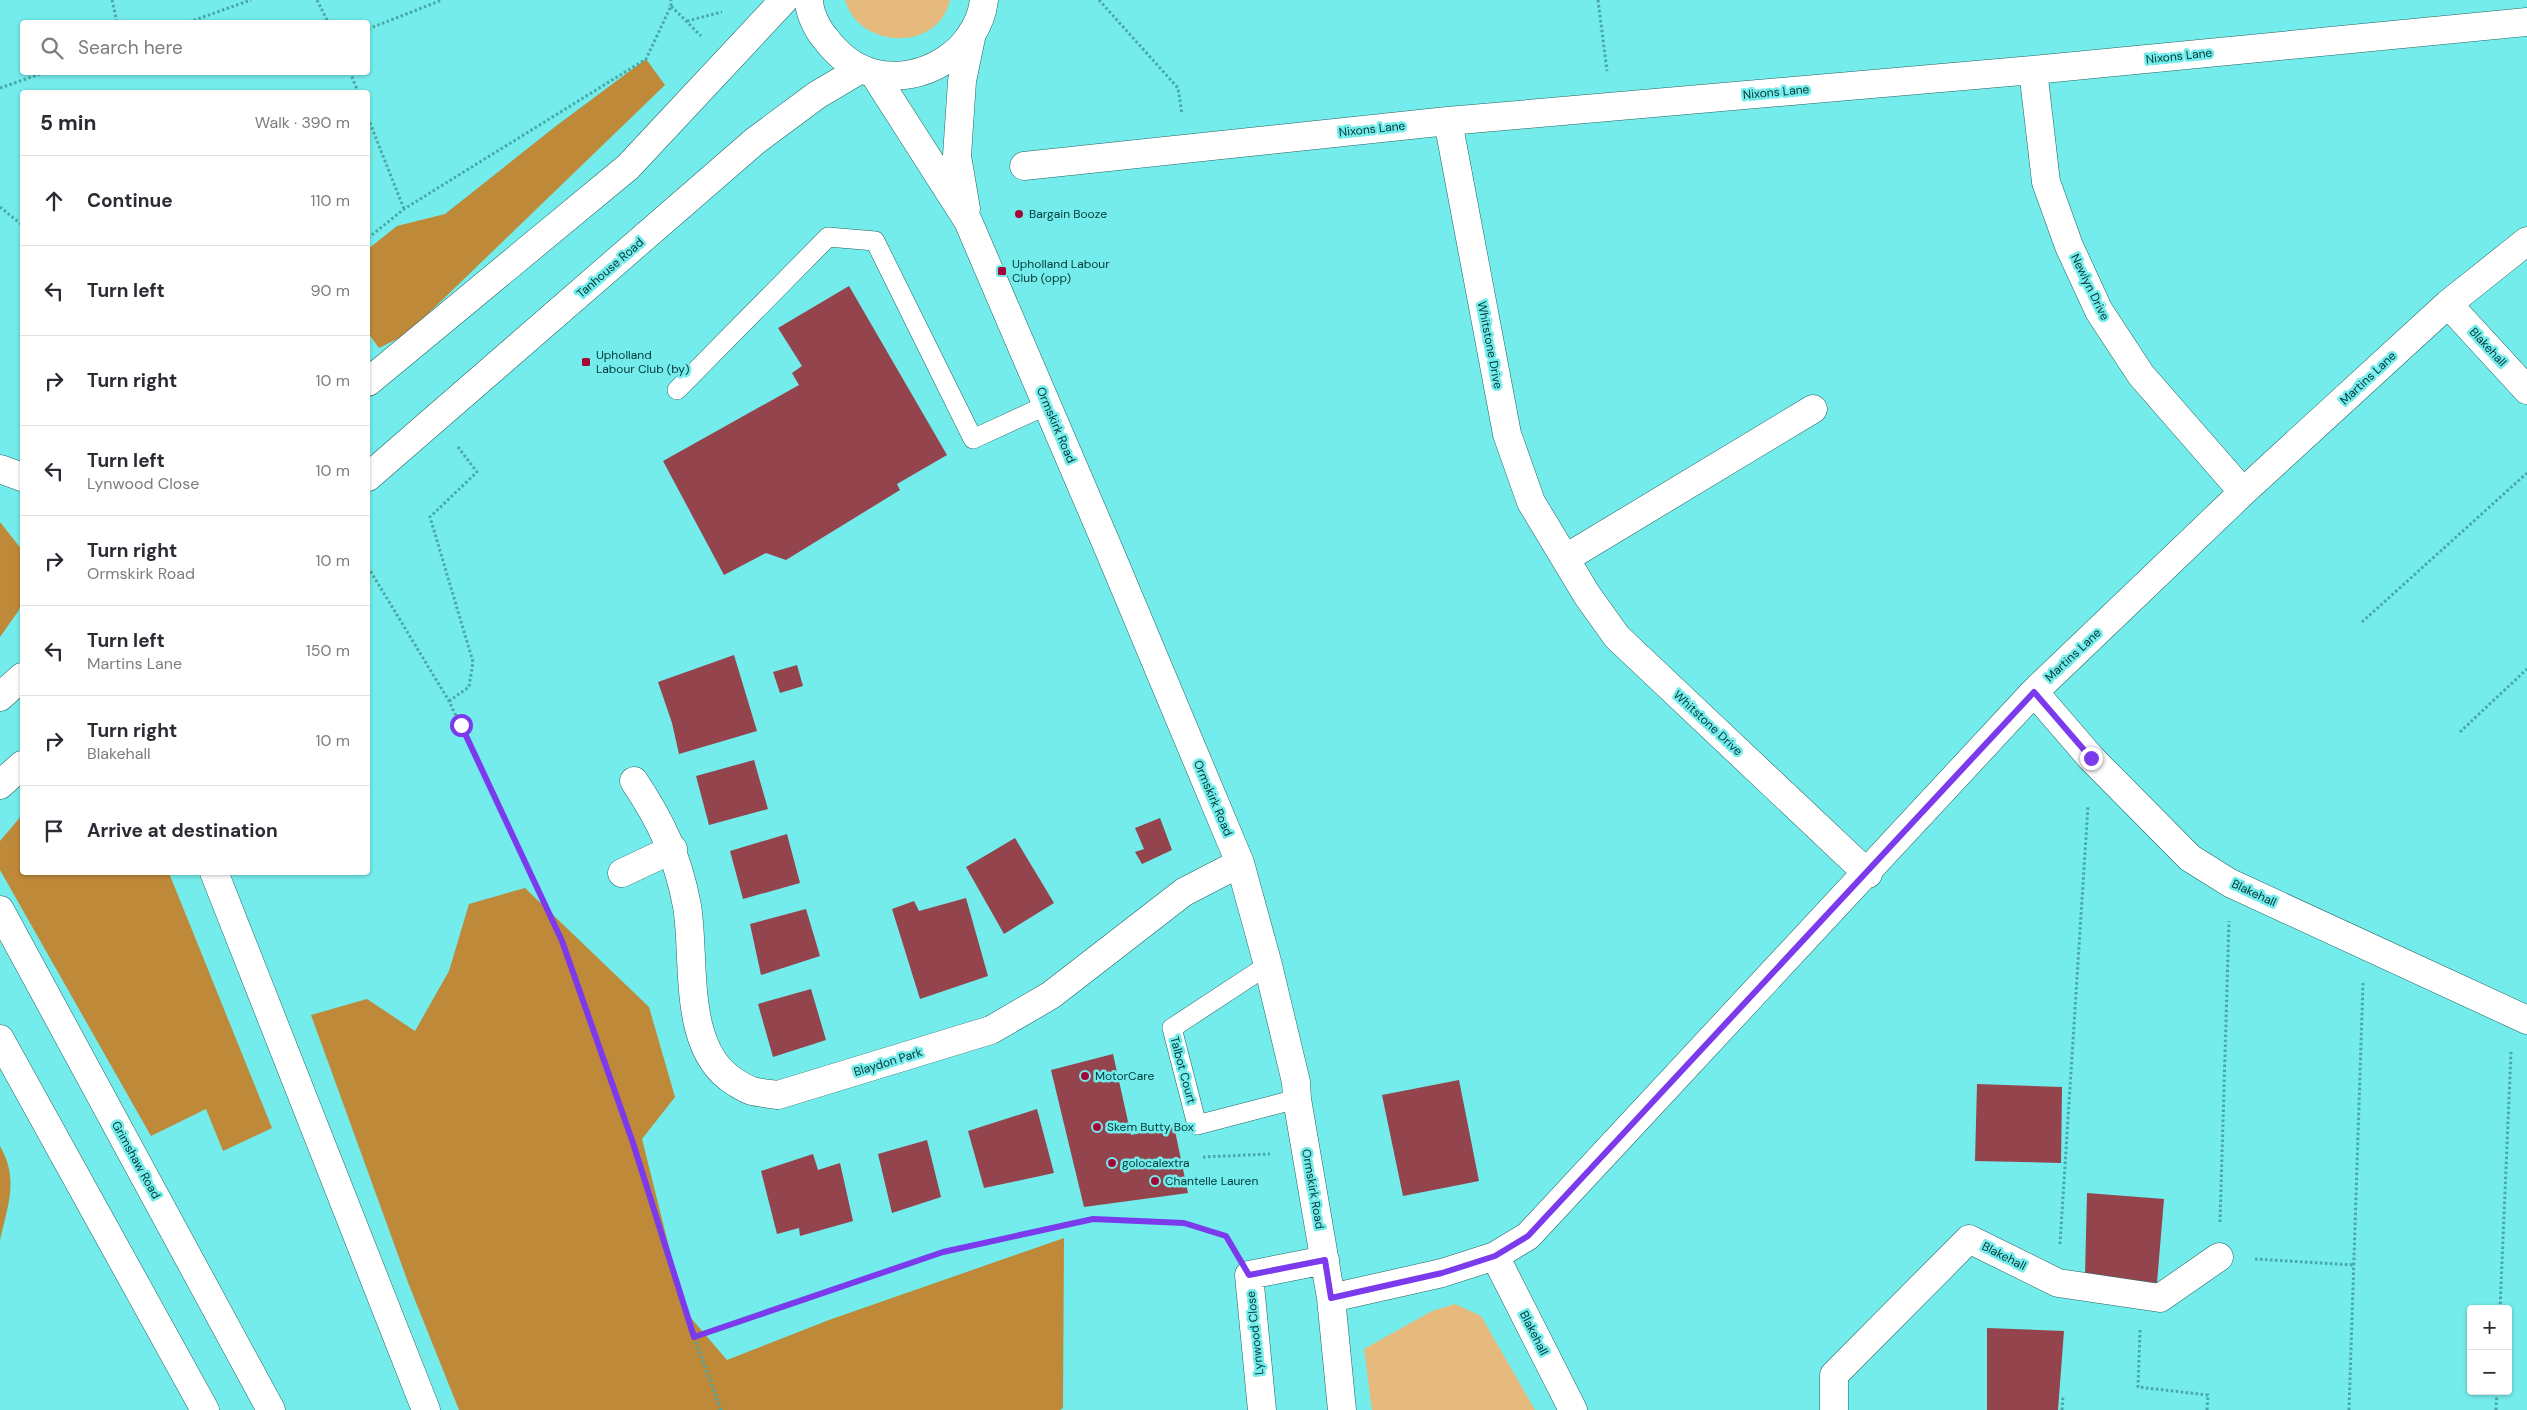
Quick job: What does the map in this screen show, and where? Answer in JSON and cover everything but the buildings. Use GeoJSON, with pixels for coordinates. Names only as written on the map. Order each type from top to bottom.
{"type":"FeatureCollection","features":[{"type":"Feature","properties":{"kind":"street"},"geometry":{"type":"LineString","coordinates":[[370,380],[628,167],[784,0]]}},
{"type":"Feature","properties":{"kind":"street"},"geometry":{"type":"LineString","coordinates":[[808,0],[819,30],[836,53],[867,71],[903,76],[930,70],[954,55],[982,11]]}},
{"type":"Feature","properties":{"kind":"street","name":"Ormskirk Road"},"geometry":{"type":"LineString","coordinates":[[968,220],[957,156],[962,81],[982,11]]}},
{"type":"Feature","properties":{"kind":"street","name":"Nixons Lane"},"geometry":{"type":"LineString","coordinates":[[1024,166],[1448,121],[2033,70],[2527,22]]}},
{"type":"Feature","properties":{"kind":"street","name":"Newlyn Drive"},"geometry":{"type":"LineString","coordinates":[[2033,70],[2046,182],[2069,246],[2099,310],[2141,375],[2243,492]]}},
{"type":"Feature","properties":{"kind":"street","name":"Ormskirk Road"},"geometry":{"type":"LineString","coordinates":[[867,71],[968,220],[1240,863],[1268,965],[1296,1082],[1297,1099],[1331,1298],[1342,1410]]}},
{"type":"Feature","properties":{"kind":"street","name":"Tanhouse Road"},"geometry":{"type":"LineString","coordinates":[[370,475],[755,141],[817,95],[867,71]]}},
{"type":"Feature","properties":{"kind":"street","name":"Whitstone Drive"},"geometry":{"type":"LineString","coordinates":[[1448,121],[1507,434],[1531,502],[1587,595],[1617,637],[1868,874]]}},
{"type":"Feature","properties":{"kind":"street","name":"Martins Lane"},"geometry":{"type":"LineString","coordinates":[[1331,1298],[1442,1273],[1495,1256],[1528,1236],[1868,874],[2034,692],[2243,492],[2448,304],[2527,241]]}},
{"type":"Feature","properties":{"kind":"street","name":"Blakehall"},"geometry":{"type":"LineString","coordinates":[[2448,304],[2527,390]]}},
{"type":"Feature","properties":{"kind":"street"},"geometry":{"type":"LineString","coordinates":[[1566,558],[1813,410]]}},
{"type":"Feature","properties":{"kind":"street"},"geometry":{"type":"LineString","coordinates":[[370,491],[437,419]]}},
{"type":"Feature","properties":{"kind":"street"},"geometry":{"type":"LineString","coordinates":[[0,469],[20,476]]}},
{"type":"Feature","properties":{"kind":"street","name":"Blakehall"},"geometry":{"type":"LineString","coordinates":[[2034,692],[2091,758],[2190,858],[2230,883],[2520,1016]]}},
{"type":"Feature","properties":{"kind":"street"},"geometry":{"type":"LineString","coordinates":[[0,785],[20,767]]}},
{"type":"Feature","properties":{"kind":"street","name":"Blaydon Park"},"geometry":{"type":"LineString","coordinates":[[634,781],[655,813],[673,849],[687,906],[691,988],[706,1050],[724,1075],[751,1091],[778,1095],[991,1030],[1051,995],[1184,892],[1240,863]]}},
{"type":"Feature","properties":{"kind":"street"},"geometry":{"type":"LineString","coordinates":[[622,873],[673,849]]}},
{"type":"Feature","properties":{"kind":"street"},"geometry":{"type":"LineString","coordinates":[[215,875],[426,1410]]}},
{"type":"Feature","properties":{"kind":"street","name":"Grimshaw Road"},"geometry":{"type":"LineString","coordinates":[[0,910],[271,1410]]}},
{"type":"Feature","properties":{"kind":"street"},"geometry":{"type":"LineString","coordinates":[[0,1039],[204,1410]]}},
{"type":"Feature","properties":{"kind":"street","name":"Blakehall"},"geometry":{"type":"LineString","coordinates":[[1834,1410],[1834,1376],[1969,1239],[2058,1283],[2160,1298],[2218,1257]]}},
{"type":"Feature","properties":{"kind":"street","name":"Blakehall"},"geometry":{"type":"LineString","coordinates":[[1495,1256],[1573,1410]]}},
{"type":"Feature","properties":{"kind":"street","name":"Lynwood Close"},"geometry":{"type":"LineString","coordinates":[[1262,1410],[1249,1275],[1325,1260]]}},
{"type":"Feature","properties":{"kind":"lane"},"geometry":{"type":"LineString","coordinates":[[677,390],[828,237],[875,241],[973,439],[1047,405]]}},
{"type":"Feature","properties":{"kind":"lane","name":"Talbot Court"},"geometry":{"type":"LineString","coordinates":[[1268,965],[1172,1028],[1197,1125],[1297,1099]]}},
{"type":"Feature","properties":{"kind":"path"},"geometry":{"type":"LineString","coordinates":[[112,0],[117,20]]}},
{"type":"Feature","properties":{"kind":"path"},"geometry":{"type":"LineString","coordinates":[[195,20],[251,0]]}},
{"type":"Feature","properties":{"kind":"path"},"geometry":{"type":"LineString","coordinates":[[317,0],[327,20]]}},
{"type":"Feature","properties":{"kind":"path"},"geometry":{"type":"LineString","coordinates":[[370,28],[442,0]]}},
{"type":"Feature","properties":{"kind":"path"},"geometry":{"type":"LineString","coordinates":[[370,236],[404,208],[646,60],[671,6],[671,0]]}},
{"type":"Feature","properties":{"kind":"path"},"geometry":{"type":"LineString","coordinates":[[1099,0],[1178,88],[1188,148]]}},
{"type":"Feature","properties":{"kind":"path"},"geometry":{"type":"LineString","coordinates":[[1598,0],[1612,107]]}},
{"type":"Feature","properties":{"kind":"path"},"geometry":{"type":"LineString","coordinates":[[671,6],[728,60]]}},
{"type":"Feature","properties":{"kind":"path"},"geometry":{"type":"LineString","coordinates":[[686,22],[724,12]]}},
{"type":"Feature","properties":{"kind":"path"},"geometry":{"type":"LineString","coordinates":[[0,88],[37,75]]}},
{"type":"Feature","properties":{"kind":"path"},"geometry":{"type":"LineString","coordinates":[[351,75],[357,90]]}},
{"type":"Feature","properties":{"kind":"path"},"geometry":{"type":"LineString","coordinates":[[370,123],[404,208]]}},
{"type":"Feature","properties":{"kind":"path"},"geometry":{"type":"LineString","coordinates":[[0,207],[20,223]]}},
{"type":"Feature","properties":{"kind":"path"},"geometry":{"type":"LineString","coordinates":[[437,419],[477,472],[430,517],[473,662],[469,687],[449,701]]}},
{"type":"Feature","properties":{"kind":"path"},"geometry":{"type":"LineString","coordinates":[[2362,622],[2527,473]]}},
{"type":"Feature","properties":{"kind":"path"},"geometry":{"type":"LineString","coordinates":[[370,569],[449,701],[562,941],[633,1143],[694,1337],[721,1410]]}},
{"type":"Feature","properties":{"kind":"path"},"geometry":{"type":"LineString","coordinates":[[2460,732],[2527,669]]}},
{"type":"Feature","properties":{"kind":"path"},"geometry":{"type":"LineString","coordinates":[[2058,1283],[2091,758]]}},
{"type":"Feature","properties":{"kind":"path"},"geometry":{"type":"LineString","coordinates":[[2230,883],[2218,1257],[2354,1265]]}},
{"type":"Feature","properties":{"kind":"path"},"geometry":{"type":"LineString","coordinates":[[2349,1410],[2364,944]]}},
{"type":"Feature","properties":{"kind":"path"},"geometry":{"type":"LineString","coordinates":[[2500,1305],[2520,1016]]}},
{"type":"Feature","properties":{"kind":"path"},"geometry":{"type":"LineString","coordinates":[[1203,1158],[1306,1151]]}},
{"type":"Feature","properties":{"kind":"path"},"geometry":{"type":"LineString","coordinates":[[694,1337],[943,1252],[1093,1219],[1184,1223],[1226,1236],[1249,1275]]}},
{"type":"Feature","properties":{"kind":"path"},"geometry":{"type":"LineString","coordinates":[[2141,1322],[2138,1387],[2208,1395],[2207,1410]]}},
{"type":"Feature","properties":{"kind":"path"},"geometry":{"type":"LineString","coordinates":[[2496,1410],[2497,1395]]}},
{"type":"Feature","properties":{"kind":"path"},"geometry":{"type":"LineString","coordinates":[[2062,1410],[2063,1396]]}},
{"type":"Feature","properties":{"kind":"shaded area"},"geometry":{"type":"Polygon","coordinates":[[[845,0],[950,0],[943,17],[931,29],[915,36],[898,38],[881,36],[866,28],[853,16],[845,0]]]}},
{"type":"Feature","properties":{"kind":"shaded area"},"geometry":{"type":"Polygon","coordinates":[[[646,59],[665,85],[407,334],[379,348],[370,336],[370,247],[397,226],[445,214],[556,126],[646,59]]]}},
{"type":"Feature","properties":{"kind":"shaded area"},"geometry":{"type":"Polygon","coordinates":[[[0,522],[20,547],[20,606],[0,637],[0,522]]]}},
{"type":"Feature","properties":{"kind":"shaded area"},"geometry":{"type":"Polygon","coordinates":[[[20,817],[20,875],[170,875],[272,1128],[223,1151],[206,1109],[151,1136],[0,870],[0,841],[20,817]]]}},
{"type":"Feature","properties":{"kind":"shaded area"},"geometry":{"type":"Polygon","coordinates":[[[525,888],[649,1007],[675,1097],[642,1139],[685,1311],[727,1360],[829,1320],[1064,1238],[1063,1408],[1060,1410],[459,1410],[409,1285],[311,1015],[367,999],[415,1031],[449,971],[469,904],[525,888]]]}},
{"type":"Feature","properties":{"kind":"shaded area"},"geometry":{"type":"Polygon","coordinates":[[[0,1146],[9,1170],[10,1192],[0,1240],[0,1146]]]}},
{"type":"Feature","properties":{"kind":"shaded area"},"geometry":{"type":"Polygon","coordinates":[[[1455,1304],[1481,1316],[1535,1410],[1372,1410],[1364,1349],[1432,1311],[1455,1304]]]}},
{"type":"Feature","properties":{"kind":"place","name":"Bargain Booze"},"geometry":{"type":"Point","coordinates":[1019,214]}},
{"type":"Feature","properties":{"kind":"place","name":"Upholland Labour Club (opp)"},"geometry":{"type":"Point","coordinates":[1002,271]}},
{"type":"Feature","properties":{"kind":"place","name":"Upholland Labour Club (by)"},"geometry":{"type":"Point","coordinates":[586,362]}},
{"type":"Feature","properties":{"kind":"place","name":"MotorCare"},"geometry":{"type":"Point","coordinates":[1085,1076]}},
{"type":"Feature","properties":{"kind":"place","name":"Skem Butty Box"},"geometry":{"type":"Point","coordinates":[1097,1127]}},
{"type":"Feature","properties":{"kind":"place","name":"golocalextra"},"geometry":{"type":"Point","coordinates":[1112,1163]}},
{"type":"Feature","properties":{"kind":"place","name":"Chantelle Lauren"},"geometry":{"type":"Point","coordinates":[1155,1181]}},
{"type":"Feature","properties":{"kind":"route"},"geometry":{"type":"LineString","coordinates":[[461,725],[562,941],[633,1143],[694,1337],[943,1252],[1093,1219],[1184,1223],[1226,1236],[1249,1275],[1325,1260],[1331,1298],[1442,1273],[1495,1256],[1528,1236],[1868,874],[2034,692],[2091,758]]}}]}
